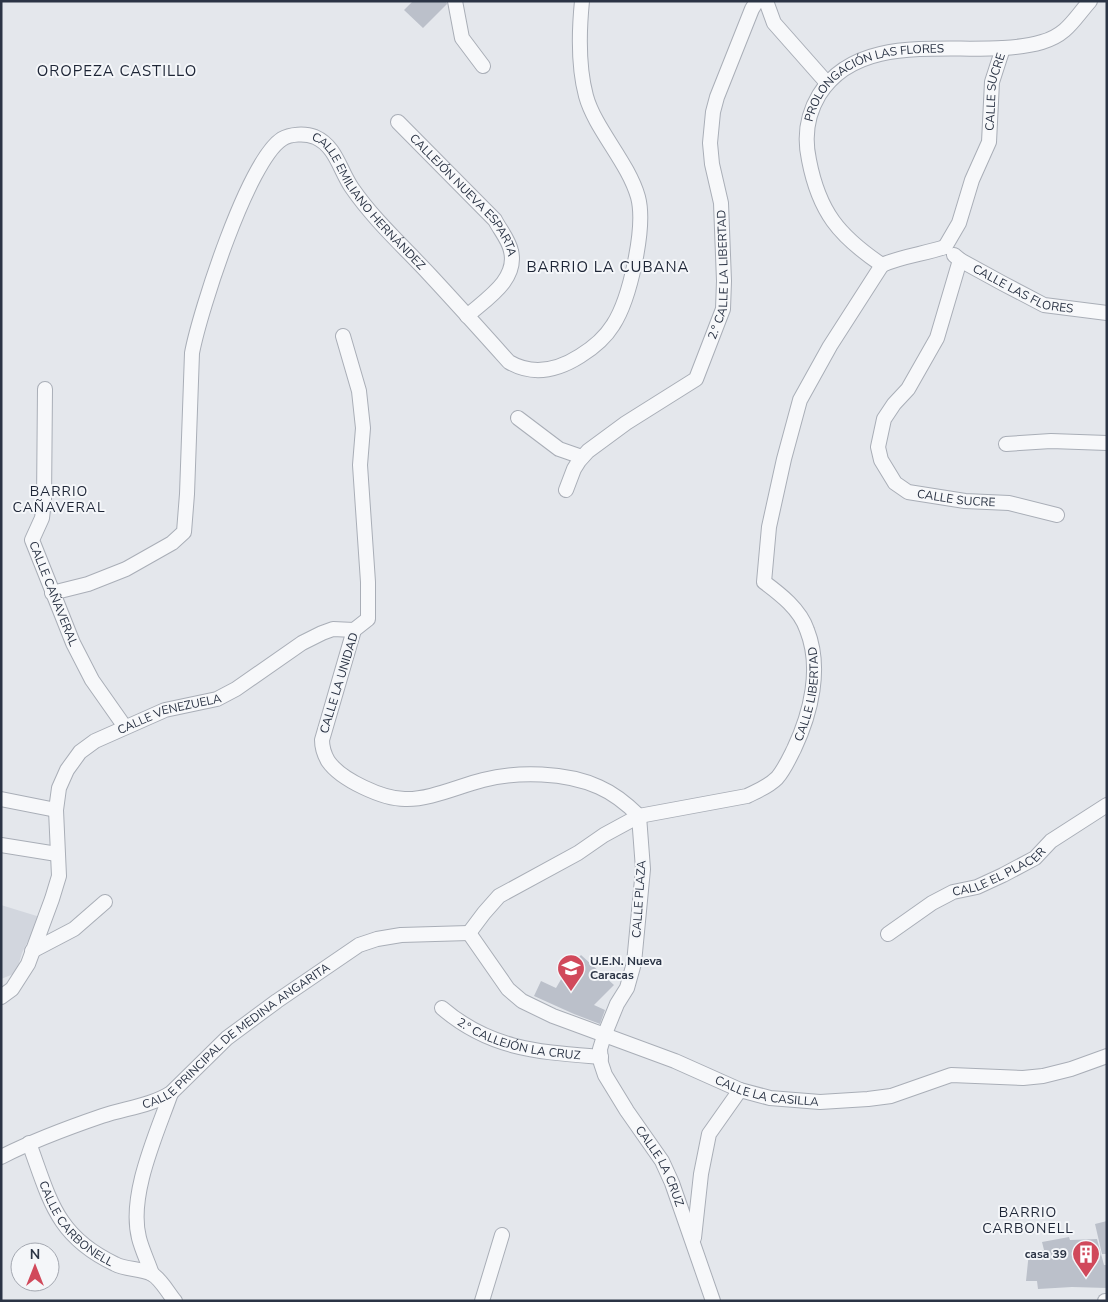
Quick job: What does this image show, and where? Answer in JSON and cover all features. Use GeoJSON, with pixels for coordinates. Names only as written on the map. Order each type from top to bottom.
{"type":"FeatureCollection","features":[{"type":"Feature","properties":{"kind":"street"},"geometry":{"type":"LineString","coordinates":[[455,1],[462,38],[483,66]]}},
{"type":"Feature","properties":{"kind":"street","name":"CALLE EMILIANO HERNÁNDEZ"},"geometry":{"type":"LineString","coordinates":[[52,594],[88,584],[126,569],[172,543],[184,532],[192,354],[195,339],[220,262],[245,196],[266,156],[283,138],[305,134],[315,137],[326,144],[352,188],[384,227],[509,362],[519,368],[534,371],[569,363],[594,347],[613,326],[622,308],[634,263],[640,226],[640,213],[638,196],[632,183],[608,137],[592,112],[586,96],[580,37],[582,1]]}},
{"type":"Feature","properties":{"kind":"street","name":"2.° CALLE LA LIBERTAD"},"geometry":{"type":"LineString","coordinates":[[566,490],[574,470],[582,457],[626,424],[696,379],[723,309],[724,281],[721,203],[712,164],[710,143],[713,112],[722,82],[757,1]]}},
{"type":"Feature","properties":{"kind":"street"},"geometry":{"type":"LineString","coordinates":[[766,1],[774,23],[827,83]]}},
{"type":"Feature","properties":{"kind":"street","name":"PROLONGACIÓN LAS FLORES"},"geometry":{"type":"LineString","coordinates":[[882,265],[850,241],[837,228],[823,207],[815,185],[806,148],[806,134],[808,118],[827,83],[841,71],[861,60],[880,54],[913,50],[1003,48],[1043,42],[1060,35],[1072,25],[1090,1]]}},
{"type":"Feature","properties":{"kind":"street","name":"CALLE SUCRE"},"geometry":{"type":"LineString","coordinates":[[945,247],[959,223],[972,180],[989,142],[992,82],[1003,48]]}},
{"type":"Feature","properties":{"kind":"street","name":"CALLEJÓN NUEVA ESPARTA"},"geometry":{"type":"LineString","coordinates":[[398,122],[494,220],[506,238],[511,251],[511,272],[505,282],[467,316]]}},
{"type":"Feature","properties":{"kind":"street"},"geometry":{"type":"LineString","coordinates":[[882,265],[899,258],[945,247]]}},
{"type":"Feature","properties":{"kind":"street","name":"CALLE LAS FLORES"},"geometry":{"type":"LineString","coordinates":[[945,247],[960,260],[1044,305],[1107,312]]}},
{"type":"Feature","properties":{"kind":"street","name":"CALLE SUCRE"},"geometry":{"type":"LineString","coordinates":[[960,260],[937,338],[908,389],[894,404],[884,419],[878,447],[881,460],[895,483],[908,492],[965,501],[1009,503],[1056,515]]}},
{"type":"Feature","properties":{"kind":"street","name":"CALLE LIBERTAD"},"geometry":{"type":"LineString","coordinates":[[469,933],[498,896],[578,853],[639,816],[747,796],[763,789],[777,778],[788,762],[801,733],[812,692],[814,657],[807,628],[796,610],[764,582],[769,527],[784,459],[800,400],[830,346],[882,265]]}},
{"type":"Feature","properties":{"kind":"street","name":"CALLE LA UNIDAD"},"geometry":{"type":"LineString","coordinates":[[343,336],[359,391],[362,428],[360,465],[368,582],[368,619],[354,630],[322,740],[323,749],[328,761],[339,773],[389,798],[425,797],[503,775],[555,776],[581,780],[599,787],[625,802],[639,816]]}},
{"type":"Feature","properties":{"kind":"street","name":"CALLE CAÑAVERAL"},"geometry":{"type":"LineString","coordinates":[[45,389],[44,501],[42,518],[32,540],[73,643],[92,680],[126,727]]}},
{"type":"Feature","properties":{"kind":"street"},"geometry":{"type":"LineString","coordinates":[[518,418],[559,449],[582,457]]}},
{"type":"Feature","properties":{"kind":"street"},"geometry":{"type":"LineString","coordinates":[[1006,444],[1052,441],[1107,443]]}},
{"type":"Feature","properties":{"kind":"street","name":"CALLE VENEZUELA"},"geometry":{"type":"LineString","coordinates":[[27,963],[59,876],[56,810],[59,788],[67,770],[80,752],[95,741],[165,710],[217,699],[236,689],[302,643],[322,633],[333,629],[354,630]]}},
{"type":"Feature","properties":{"kind":"street"},"geometry":{"type":"LineString","coordinates":[[1,799],[56,810]]}},
{"type":"Feature","properties":{"kind":"street","name":"CALLE EL PLACER"},"geometry":{"type":"LineString","coordinates":[[888,934],[953,892],[977,887],[1035,858],[1052,842],[1107,805]]}},
{"type":"Feature","properties":{"kind":"street","name":"CALLE PLAZA"},"geometry":{"type":"LineString","coordinates":[[604,1036],[627,988],[634,964],[643,869],[639,816]]}},
{"type":"Feature","properties":{"kind":"street"},"geometry":{"type":"LineString","coordinates":[[1,845],[57,854]]}},
{"type":"Feature","properties":{"kind":"street"},"geometry":{"type":"LineString","coordinates":[[1,985],[27,963],[74,929],[105,902]]}},
{"type":"Feature","properties":{"kind":"street","name":"CALLE LA CASILLA"},"geometry":{"type":"LineString","coordinates":[[469,933],[508,989],[522,1000],[553,1016],[675,1061],[740,1090],[770,1098],[820,1102],[868,1099],[890,1096],[951,1075],[1023,1078],[1043,1076],[1071,1069],[1107,1056]]}},
{"type":"Feature","properties":{"kind":"street","name":"CALLE PRINCIPAL DE MEDINA ANGARITA"},"geometry":{"type":"LineString","coordinates":[[1,1157],[56,1132],[104,1115],[160,1100],[171,1093],[228,1038],[277,1001],[360,945],[377,938],[401,935],[469,933]]}},
{"type":"Feature","properties":{"kind":"street"},"geometry":{"type":"LineString","coordinates":[[1,997],[12,989],[27,963]]}},
{"type":"Feature","properties":{"kind":"street","name":"2.° CALLEJÓN LA CRUZ"},"geometry":{"type":"LineString","coordinates":[[442,1008],[466,1027],[507,1045],[553,1053],[601,1057]]}},
{"type":"Feature","properties":{"kind":"street","name":"CALLE LA CRUZ"},"geometry":{"type":"LineString","coordinates":[[604,1036],[600,1049],[605,1075],[627,1111],[662,1161],[672,1183],[713,1301]]}},
{"type":"Feature","properties":{"kind":"street"},"geometry":{"type":"LineString","coordinates":[[693,1243],[701,1174],[709,1134],[740,1090]]}},
{"type":"Feature","properties":{"kind":"street"},"geometry":{"type":"LineString","coordinates":[[171,1093],[144,1168],[137,1221],[139,1238],[152,1274],[175,1301]]}},
{"type":"Feature","properties":{"kind":"street","name":"CALLE CARBONELL"},"geometry":{"type":"LineString","coordinates":[[29,1143],[51,1204],[60,1221],[70,1233],[87,1249],[117,1266],[152,1274]]}},
{"type":"Feature","properties":{"kind":"street"},"geometry":{"type":"LineString","coordinates":[[482,1301],[502,1235]]}},
{"type":"Feature","properties":{"kind":"shaded area"},"geometry":{"type":"Polygon","coordinates":[[[1,905],[40,917],[22,953],[16,973],[1,979],[1,905]]]}},
{"type":"Feature","properties":{"kind":"building"},"geometry":{"type":"Polygon","coordinates":[[[413,1],[446,1],[447,4],[423,28],[404,10],[413,1]]]}},
{"type":"Feature","properties":{"kind":"building","name":"U.E.N. Nueva Caracas"},"geometry":{"type":"Polygon","coordinates":[[[581,955],[614,985],[594,1005],[605,1010],[600,1024],[534,996],[541,981],[556,988],[567,969],[581,955]]]}},
{"type":"Feature","properties":{"kind":"building"},"geometry":{"type":"Polygon","coordinates":[[[1107,1221],[1107,1254],[1102,1254],[1095,1224],[1107,1221]]]}},
{"type":"Feature","properties":{"kind":"building"},"geometry":{"type":"Polygon","coordinates":[[[1069,1237],[1070,1240],[1097,1239],[1104,1265],[1107,1265],[1107,1288],[1072,1287],[1038,1289],[1037,1281],[1026,1281],[1029,1252],[1044,1250],[1042,1242],[1069,1237]]]}},
{"type":"Feature","properties":{"kind":"place","name":"U.E.N. Nueva Caracas"},"geometry":{"type":"Point","coordinates":[571,992]}},
{"type":"Feature","properties":{"kind":"place","name":"casa 39"},"geometry":{"type":"Point","coordinates":[1086,1278]}},
{"type":"Feature","properties":{"kind":"district","name":"OROPEZA CASTILLO"},"geometry":{"type":"Point","coordinates":[117,71]}},
{"type":"Feature","properties":{"kind":"district","name":"BARRIO LA CUBANA"},"geometry":{"type":"Point","coordinates":[608,267]}},
{"type":"Feature","properties":{"kind":"district","name":"BARRIO CAÑAVERAL"},"geometry":{"type":"Point","coordinates":[59,500]}},
{"type":"Feature","properties":{"kind":"district","name":"BARRIO CARBONELL"},"geometry":{"type":"Point","coordinates":[1028,1220]}}]}
